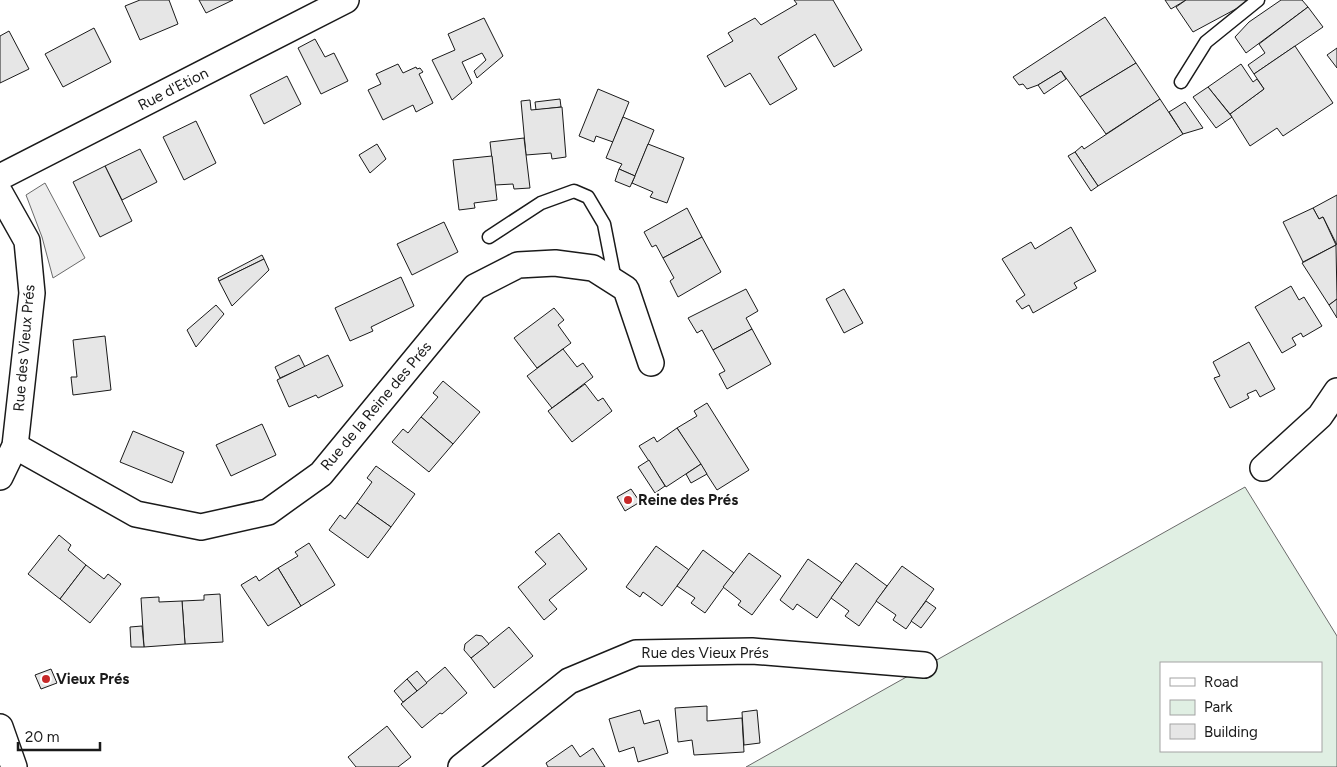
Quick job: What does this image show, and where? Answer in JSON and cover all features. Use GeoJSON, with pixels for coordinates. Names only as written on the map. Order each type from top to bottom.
{"type":"FeatureCollection","features":[{"type":"Feature","properties":{"kind":"street","name":"Rue d'Etion"},"geometry":{"type":"LineString","coordinates":[[0,177],[346,0]]}},
{"type":"Feature","properties":{"kind":"street","name":"Rue des Vieux Prés"},"geometry":{"type":"LineString","coordinates":[[0,193],[26,241],[32,294],[15,446],[0,478]]}},
{"type":"Feature","properties":{"kind":"street","name":"Rue de la Reine des Prés"},"geometry":{"type":"LineString","coordinates":[[15,446],[136,514],[201,527],[268,512],[321,474],[474,287],[518,264],[555,263],[593,268],[626,289],[651,363]]}},
{"type":"Feature","properties":{"kind":"street"},"geometry":{"type":"LineString","coordinates":[[1263,468],[1320,416],[1337,390]]}},
{"type":"Feature","properties":{"kind":"street","name":"Rue des Vieux Prés"},"geometry":{"type":"LineString","coordinates":[[462,767],[569,681],[636,653],[752,651],[924,665]]}},
{"type":"Feature","properties":{"kind":"street"},"geometry":{"type":"LineString","coordinates":[[0,726],[14,767]]}},
{"type":"Feature","properties":{"kind":"lane"},"geometry":{"type":"LineString","coordinates":[[1182,82],[1206,42],[1258,0]]}},
{"type":"Feature","properties":{"kind":"lane"},"geometry":{"type":"LineString","coordinates":[[489,237],[541,203],[574,191],[588,197],[604,224],[616,283]]}},
{"type":"Feature","properties":{"kind":"green space"},"geometry":{"type":"Polygon","coordinates":[[[1245,487],[1337,636],[1337,767],[746,767],[1245,487]]]}},
{"type":"Feature","properties":{"kind":"shaded area"},"geometry":{"type":"Polygon","coordinates":[[[45,183],[85,258],[53,278],[42,237],[26,195],[45,183]]]}},
{"type":"Feature","properties":{"kind":"building"},"geometry":{"type":"Polygon","coordinates":[[[140,0],[169,0],[178,24],[140,40],[125,6],[140,0]]]}},
{"type":"Feature","properties":{"kind":"building"},"geometry":{"type":"Polygon","coordinates":[[[199,0],[233,0],[206,13],[199,0]]]}},
{"type":"Feature","properties":{"kind":"building"},"geometry":{"type":"Polygon","coordinates":[[[794,0],[833,0],[862,50],[834,67],[815,34],[778,57],[797,89],[770,105],[750,73],[725,87],[707,56],[733,41],[728,33],[755,18],[761,25],[797,4],[794,0]]]}},
{"type":"Feature","properties":{"kind":"building"},"geometry":{"type":"Polygon","coordinates":[[[1165,0],[1186,0],[1171,9],[1165,0]]]}},
{"type":"Feature","properties":{"kind":"building"},"geometry":{"type":"Polygon","coordinates":[[[1186,0],[1245,0],[1247,3],[1193,32],[1176,7],[1186,0]]]}},
{"type":"Feature","properties":{"kind":"building"},"geometry":{"type":"Polygon","coordinates":[[[1281,0],[1302,0],[1308,7],[1246,53],[1235,37],[1249,22],[1281,0]]]}},
{"type":"Feature","properties":{"kind":"building"},"geometry":{"type":"Polygon","coordinates":[[[1308,7],[1323,27],[1254,74],[1248,65],[1265,53],[1259,44],[1308,7]]]}},
{"type":"Feature","properties":{"kind":"building"},"geometry":{"type":"Polygon","coordinates":[[[1105,17],[1136,63],[1080,97],[1061,71],[1038,85],[1027,89],[1023,84],[1019,85],[1013,77],[1105,17]]]}},
{"type":"Feature","properties":{"kind":"building"},"geometry":{"type":"Polygon","coordinates":[[[484,18],[503,56],[477,78],[474,71],[486,60],[482,53],[462,62],[472,83],[452,100],[432,60],[455,50],[448,34],[484,18]]]}},
{"type":"Feature","properties":{"kind":"building"},"geometry":{"type":"Polygon","coordinates":[[[94,28],[111,62],[63,87],[45,54],[94,28]]]}},
{"type":"Feature","properties":{"kind":"building"},"geometry":{"type":"Polygon","coordinates":[[[9,31],[29,69],[0,83],[0,36],[9,31]]]}},
{"type":"Feature","properties":{"kind":"building"},"geometry":{"type":"Polygon","coordinates":[[[315,39],[325,57],[334,53],[348,81],[321,94],[298,48],[315,39]]]}},
{"type":"Feature","properties":{"kind":"building"},"geometry":{"type":"Polygon","coordinates":[[[1295,46],[1333,103],[1283,136],[1277,128],[1250,146],[1230,114],[1264,89],[1254,74],[1295,46]]]}},
{"type":"Feature","properties":{"kind":"building"},"geometry":{"type":"Polygon","coordinates":[[[1337,48],[1337,68],[1327,55],[1337,48]]]}},
{"type":"Feature","properties":{"kind":"building"},"geometry":{"type":"Polygon","coordinates":[[[1136,63],[1160,99],[1106,134],[1080,97],[1136,63]]]}},
{"type":"Feature","properties":{"kind":"building"},"geometry":{"type":"Polygon","coordinates":[[[398,64],[403,73],[416,67],[417,69],[420,68],[423,72],[419,74],[433,103],[416,112],[413,105],[383,120],[368,90],[381,84],[376,74],[398,64]]]}},
{"type":"Feature","properties":{"kind":"building"},"geometry":{"type":"Polygon","coordinates":[[[1241,64],[1253,82],[1257,79],[1264,89],[1230,114],[1208,87],[1241,64]]]}},
{"type":"Feature","properties":{"kind":"building"},"geometry":{"type":"Polygon","coordinates":[[[1061,71],[1066,79],[1044,94],[1038,85],[1061,71]]]}},
{"type":"Feature","properties":{"kind":"building"},"geometry":{"type":"Polygon","coordinates":[[[287,76],[301,104],[264,124],[250,95],[287,76]]]}},
{"type":"Feature","properties":{"kind":"building"},"geometry":{"type":"Polygon","coordinates":[[[1208,87],[1232,117],[1216,128],[1193,97],[1208,87]]]}},
{"type":"Feature","properties":{"kind":"building"},"geometry":{"type":"Polygon","coordinates":[[[598,89],[629,102],[613,142],[596,136],[594,142],[579,136],[598,89]]]}},
{"type":"Feature","properties":{"kind":"building"},"geometry":{"type":"Polygon","coordinates":[[[560,99],[561,107],[536,110],[535,102],[560,99]]]}},
{"type":"Feature","properties":{"kind":"building"},"geometry":{"type":"Polygon","coordinates":[[[1160,99],[1183,134],[1098,186],[1075,152],[1082,146],[1084,149],[1160,99]]]}},
{"type":"Feature","properties":{"kind":"building"},"geometry":{"type":"Polygon","coordinates":[[[530,100],[531,110],[562,107],[566,157],[552,159],[551,153],[526,155],[521,101],[530,100]]]}},
{"type":"Feature","properties":{"kind":"building"},"geometry":{"type":"Polygon","coordinates":[[[1185,102],[1203,128],[1183,134],[1169,112],[1185,102]]]}},
{"type":"Feature","properties":{"kind":"building"},"geometry":{"type":"Polygon","coordinates":[[[623,117],[654,130],[635,176],[619,169],[622,164],[606,158],[623,117]]]}},
{"type":"Feature","properties":{"kind":"building"},"geometry":{"type":"Polygon","coordinates":[[[196,121],[216,163],[184,180],[163,137],[196,121]]]}},
{"type":"Feature","properties":{"kind":"building"},"geometry":{"type":"Polygon","coordinates":[[[524,138],[530,188],[514,189],[513,184],[495,185],[490,142],[524,138]]]}},
{"type":"Feature","properties":{"kind":"building"},"geometry":{"type":"Polygon","coordinates":[[[377,144],[386,159],[370,173],[359,155],[377,144]]]}},
{"type":"Feature","properties":{"kind":"building"},"geometry":{"type":"Polygon","coordinates":[[[648,144],[684,158],[667,203],[650,197],[653,192],[632,183],[648,144]]]}},
{"type":"Feature","properties":{"kind":"building"},"geometry":{"type":"Polygon","coordinates":[[[140,149],[157,182],[122,200],[105,166],[140,149]]]}},
{"type":"Feature","properties":{"kind":"building"},"geometry":{"type":"Polygon","coordinates":[[[1075,152],[1098,186],[1091,191],[1068,156],[1075,152]]]}},
{"type":"Feature","properties":{"kind":"building"},"geometry":{"type":"Polygon","coordinates":[[[492,156],[497,200],[474,203],[475,208],[459,210],[453,160],[492,156]]]}},
{"type":"Feature","properties":{"kind":"building"},"geometry":{"type":"Polygon","coordinates":[[[105,166],[132,221],[100,237],[73,182],[105,166]]]}},
{"type":"Feature","properties":{"kind":"building"},"geometry":{"type":"Polygon","coordinates":[[[619,169],[635,176],[630,187],[615,181],[619,169]]]}},
{"type":"Feature","properties":{"kind":"building"},"geometry":{"type":"Polygon","coordinates":[[[1337,195],[1337,245],[1323,217],[1319,219],[1313,208],[1337,195]]]}},
{"type":"Feature","properties":{"kind":"building"},"geometry":{"type":"Polygon","coordinates":[[[687,208],[702,237],[663,258],[656,245],[652,247],[644,232],[687,208]]]}},
{"type":"Feature","properties":{"kind":"building"},"geometry":{"type":"Polygon","coordinates":[[[1313,208],[1319,219],[1323,217],[1336,245],[1303,262],[1283,222],[1313,208]]]}},
{"type":"Feature","properties":{"kind":"building"},"geometry":{"type":"Polygon","coordinates":[[[444,222],[458,252],[412,275],[397,244],[444,222]]]}},
{"type":"Feature","properties":{"kind":"building"},"geometry":{"type":"Polygon","coordinates":[[[1071,227],[1096,271],[1074,283],[1077,288],[1033,313],[1029,305],[1022,309],[1016,301],[1025,295],[1002,259],[1031,242],[1035,249],[1071,227]]]}},
{"type":"Feature","properties":{"kind":"building"},"geometry":{"type":"Polygon","coordinates":[[[702,237],[721,272],[678,297],[670,281],[674,278],[663,258],[702,237]]]}},
{"type":"Feature","properties":{"kind":"building"},"geometry":{"type":"Polygon","coordinates":[[[1336,245],[1337,299],[1329,305],[1302,263],[1336,245]]]}},
{"type":"Feature","properties":{"kind":"building"},"geometry":{"type":"Polygon","coordinates":[[[262,255],[264,259],[219,281],[218,278],[262,255]]]}},
{"type":"Feature","properties":{"kind":"building"},"geometry":{"type":"Polygon","coordinates":[[[264,259],[269,270],[232,306],[219,281],[264,259]]]}},
{"type":"Feature","properties":{"kind":"building"},"geometry":{"type":"Polygon","coordinates":[[[401,277],[414,306],[371,327],[373,331],[350,341],[335,308],[401,277]]]}},
{"type":"Feature","properties":{"kind":"building"},"geometry":{"type":"Polygon","coordinates":[[[1291,286],[1299,300],[1304,297],[1322,326],[1303,337],[1301,333],[1292,338],[1296,345],[1282,353],[1255,307],[1291,286]]]}},
{"type":"Feature","properties":{"kind":"building"},"geometry":{"type":"Polygon","coordinates":[[[746,289],[758,311],[746,318],[752,329],[713,350],[702,330],[697,333],[688,318],[746,289]]]}},
{"type":"Feature","properties":{"kind":"building"},"geometry":{"type":"Polygon","coordinates":[[[844,289],[863,323],[844,333],[826,299],[844,289]]]}},
{"type":"Feature","properties":{"kind":"building"},"geometry":{"type":"Polygon","coordinates":[[[1337,299],[1337,318],[1329,305],[1337,299]]]}},
{"type":"Feature","properties":{"kind":"building"},"geometry":{"type":"Polygon","coordinates":[[[216,305],[224,314],[196,347],[187,330],[216,305]]]}},
{"type":"Feature","properties":{"kind":"building"},"geometry":{"type":"Polygon","coordinates":[[[554,308],[564,320],[558,325],[571,343],[537,368],[514,338],[554,308]]]}},
{"type":"Feature","properties":{"kind":"building"},"geometry":{"type":"Polygon","coordinates":[[[752,329],[771,364],[727,389],[719,374],[725,371],[713,350],[752,329]]]}},
{"type":"Feature","properties":{"kind":"building"},"geometry":{"type":"Polygon","coordinates":[[[105,336],[111,390],[73,395],[71,377],[77,377],[73,340],[105,336]]]}},
{"type":"Feature","properties":{"kind":"building"},"geometry":{"type":"Polygon","coordinates":[[[1249,342],[1275,389],[1260,397],[1256,390],[1247,394],[1249,398],[1230,408],[1214,378],[1220,376],[1213,362],[1249,342]]]}},
{"type":"Feature","properties":{"kind":"building"},"geometry":{"type":"Polygon","coordinates":[[[563,349],[577,367],[583,363],[593,377],[552,408],[527,376],[563,349]]]}},
{"type":"Feature","properties":{"kind":"building"},"geometry":{"type":"Polygon","coordinates":[[[299,355],[305,367],[280,378],[275,367],[299,355]]]}},
{"type":"Feature","properties":{"kind":"building"},"geometry":{"type":"Polygon","coordinates":[[[328,355],[343,386],[318,398],[316,395],[289,407],[277,380],[328,355]]]}},
{"type":"Feature","properties":{"kind":"building"},"geometry":{"type":"Polygon","coordinates":[[[443,381],[480,412],[453,444],[421,417],[438,397],[433,393],[443,381]]]}},
{"type":"Feature","properties":{"kind":"building"},"geometry":{"type":"Polygon","coordinates":[[[585,384],[598,401],[603,398],[612,411],[572,442],[548,411],[585,384]]]}},
{"type":"Feature","properties":{"kind":"building"},"geometry":{"type":"Polygon","coordinates":[[[707,403],[749,470],[717,490],[677,428],[697,416],[694,411],[707,403]]]}},
{"type":"Feature","properties":{"kind":"building"},"geometry":{"type":"Polygon","coordinates":[[[421,417],[453,444],[429,472],[392,442],[403,429],[408,433],[421,417]]]}},
{"type":"Feature","properties":{"kind":"building"},"geometry":{"type":"Polygon","coordinates":[[[262,424],[276,455],[231,476],[216,445],[262,424]]]}},
{"type":"Feature","properties":{"kind":"building"},"geometry":{"type":"Polygon","coordinates":[[[677,428],[701,464],[666,487],[639,446],[654,437],[657,442],[677,428]]]}},
{"type":"Feature","properties":{"kind":"building"},"geometry":{"type":"Polygon","coordinates":[[[133,431],[184,452],[172,483],[120,462],[133,431]]]}},
{"type":"Feature","properties":{"kind":"building"},"geometry":{"type":"Polygon","coordinates":[[[649,460],[665,486],[655,493],[638,467],[649,460]]]}},
{"type":"Feature","properties":{"kind":"building"},"geometry":{"type":"Polygon","coordinates":[[[701,464],[707,474],[691,483],[686,474],[701,464]]]}},
{"type":"Feature","properties":{"kind":"building"},"geometry":{"type":"Polygon","coordinates":[[[376,466],[415,494],[391,527],[357,503],[372,482],[367,478],[376,466]]]}},
{"type":"Feature","properties":{"kind":"building","name":"Reine des Prés"},"geometry":{"type":"Polygon","coordinates":[[[631,489],[640,502],[625,511],[617,497],[631,489]]]}},
{"type":"Feature","properties":{"kind":"building"},"geometry":{"type":"Polygon","coordinates":[[[357,503],[391,527],[368,558],[329,530],[340,515],[345,519],[357,503]]]}},
{"type":"Feature","properties":{"kind":"building"},"geometry":{"type":"Polygon","coordinates":[[[559,533],[587,569],[549,600],[557,609],[544,620],[518,587],[546,564],[535,552],[559,533]]]}},
{"type":"Feature","properties":{"kind":"building"},"geometry":{"type":"Polygon","coordinates":[[[59,535],[71,545],[68,550],[86,565],[60,599],[28,574],[59,535]]]}},
{"type":"Feature","properties":{"kind":"building"},"geometry":{"type":"Polygon","coordinates":[[[309,543],[335,585],[301,606],[278,568],[298,556],[295,552],[309,543]]]}},
{"type":"Feature","properties":{"kind":"building"},"geometry":{"type":"Polygon","coordinates":[[[656,546],[689,570],[662,606],[643,592],[640,597],[626,587],[656,546]]]}},
{"type":"Feature","properties":{"kind":"building"},"geometry":{"type":"Polygon","coordinates":[[[703,550],[734,573],[705,613],[691,603],[695,598],[677,586],[703,550]]]}},
{"type":"Feature","properties":{"kind":"building"},"geometry":{"type":"Polygon","coordinates":[[[749,553],[781,576],[752,615],[738,605],[741,601],[723,587],[749,553]]]}},
{"type":"Feature","properties":{"kind":"building"},"geometry":{"type":"Polygon","coordinates":[[[808,559],[842,583],[817,618],[797,604],[793,610],[780,600],[808,559]]]}},
{"type":"Feature","properties":{"kind":"building"},"geometry":{"type":"Polygon","coordinates":[[[856,563],[887,586],[859,626],[845,616],[849,611],[831,598],[856,563]]]}},
{"type":"Feature","properties":{"kind":"building"},"geometry":{"type":"Polygon","coordinates":[[[86,565],[104,579],[108,574],[121,584],[90,623],[60,599],[86,565]]]}},
{"type":"Feature","properties":{"kind":"building"},"geometry":{"type":"Polygon","coordinates":[[[902,566],[934,589],[906,629],[893,620],[896,615],[876,601],[902,566]]]}},
{"type":"Feature","properties":{"kind":"building"},"geometry":{"type":"Polygon","coordinates":[[[278,568],[301,606],[268,626],[241,585],[256,576],[259,581],[278,568]]]}},
{"type":"Feature","properties":{"kind":"building"},"geometry":{"type":"Polygon","coordinates":[[[220,594],[223,642],[185,644],[182,601],[204,600],[204,595],[220,594]]]}},
{"type":"Feature","properties":{"kind":"building"},"geometry":{"type":"Polygon","coordinates":[[[159,597],[159,602],[182,601],[185,644],[144,647],[141,598],[159,597]]]}},
{"type":"Feature","properties":{"kind":"building"},"geometry":{"type":"Polygon","coordinates":[[[926,601],[936,608],[921,628],[911,621],[926,601]]]}},
{"type":"Feature","properties":{"kind":"building"},"geometry":{"type":"Polygon","coordinates":[[[142,626],[144,647],[131,647],[130,627],[142,626]]]}},
{"type":"Feature","properties":{"kind":"building"},"geometry":{"type":"Polygon","coordinates":[[[509,627],[533,656],[494,688],[471,658],[509,627]]]}},
{"type":"Feature","properties":{"kind":"building"},"geometry":{"type":"Polygon","coordinates":[[[476,635],[482,636],[489,644],[471,658],[464,650],[465,644],[476,635]]]}},
{"type":"Feature","properties":{"kind":"building"},"geometry":{"type":"Polygon","coordinates":[[[445,667],[467,693],[422,728],[401,704],[445,667]]]}},
{"type":"Feature","properties":{"kind":"building","name":"Vieux Prés"},"geometry":{"type":"Polygon","coordinates":[[[51,669],[57,683],[41,689],[35,675],[51,669]]]}},
{"type":"Feature","properties":{"kind":"building"},"geometry":{"type":"Polygon","coordinates":[[[417,671],[427,683],[417,691],[407,679],[417,671]]]}},
{"type":"Feature","properties":{"kind":"building"},"geometry":{"type":"Polygon","coordinates":[[[407,679],[417,691],[403,702],[394,691],[407,679]]]}},
{"type":"Feature","properties":{"kind":"building"},"geometry":{"type":"Polygon","coordinates":[[[707,706],[707,721],[742,718],[744,752],[694,755],[692,740],[678,742],[675,708],[707,706]]]}},
{"type":"Feature","properties":{"kind":"building"},"geometry":{"type":"Polygon","coordinates":[[[640,710],[644,724],[659,720],[668,753],[638,762],[634,747],[619,752],[609,719],[640,710]]]}},
{"type":"Feature","properties":{"kind":"building"},"geometry":{"type":"Polygon","coordinates":[[[757,710],[760,743],[744,745],[742,712],[757,710]]]}},
{"type":"Feature","properties":{"kind":"building"},"geometry":{"type":"Polygon","coordinates":[[[387,726],[411,757],[398,767],[356,767],[348,757],[387,726]]]}},
{"type":"Feature","properties":{"kind":"building"},"geometry":{"type":"Polygon","coordinates":[[[572,745],[580,757],[593,748],[605,767],[548,767],[546,763],[572,745]]]}},
{"type":"Feature","properties":{"kind":"place","name":"Reine des Prés"},"geometry":{"type":"Point","coordinates":[628,500]}},
{"type":"Feature","properties":{"kind":"place","name":"Vieux Prés"},"geometry":{"type":"Point","coordinates":[46,679]}}]}
